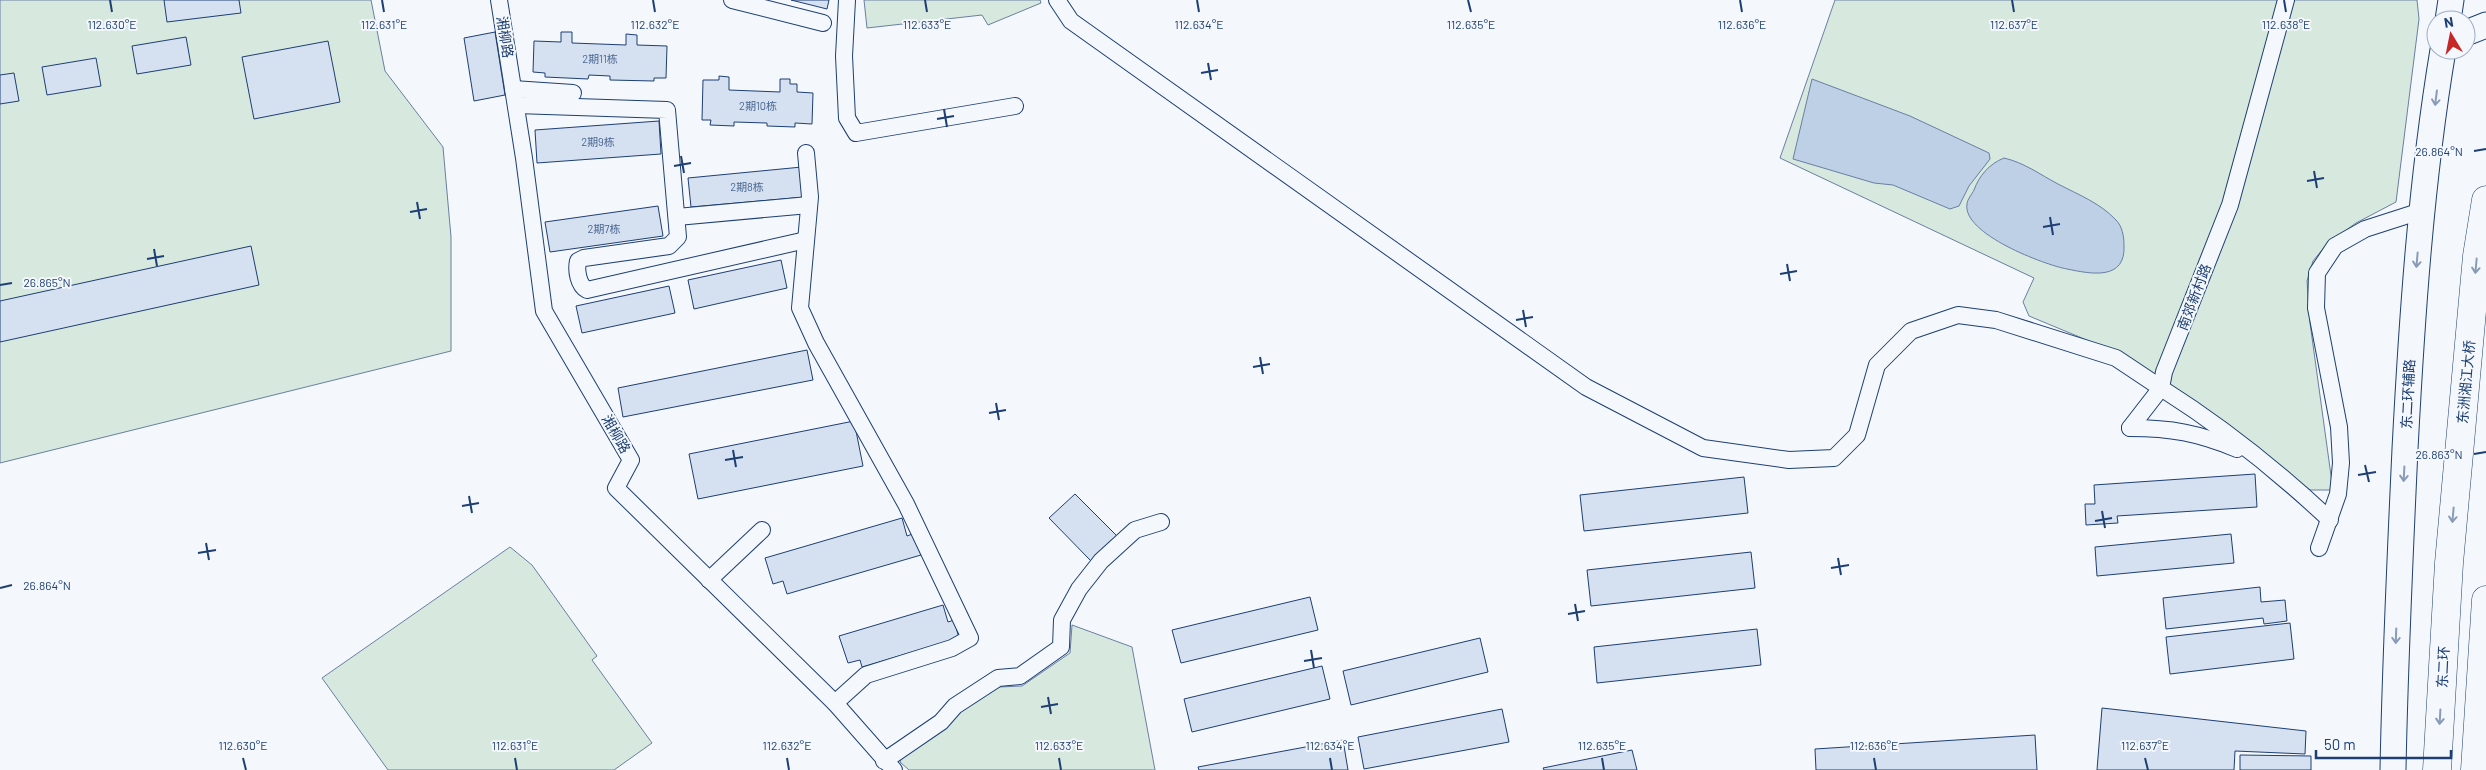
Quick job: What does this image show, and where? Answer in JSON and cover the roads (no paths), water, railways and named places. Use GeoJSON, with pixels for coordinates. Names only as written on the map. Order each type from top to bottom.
{"type":"FeatureCollection","features":[{"type":"Feature","properties":{"kind":"highway","name":"东洲湘江大桥"},"geometry":{"type":"LineString","coordinates":[[2449,563],[2477,256],[2486,200]]}},
{"type":"Feature","properties":{"kind":"highway","name":"东二环"},"geometry":{"type":"LineString","coordinates":[[2438,770],[2449,563]]}},
{"type":"Feature","properties":{"kind":"highway"},"geometry":{"type":"LineString","coordinates":[[2475,770],[2486,600]]}},
{"type":"Feature","properties":{"kind":"main road","name":"东二环辅路"},"geometry":{"type":"LineString","coordinates":[[2393,770],[2396,639],[2410,343],[2421,211],[2442,60]]}},
{"type":"Feature","properties":{"kind":"street","name":"湘柳路"},"geometry":{"type":"LineString","coordinates":[[499,0],[544,312],[631,460],[616,488],[835,703],[889,765]]}},
{"type":"Feature","properties":{"kind":"street"},"geometry":{"type":"LineString","coordinates":[[732,0],[823,23]]}},
{"type":"Feature","properties":{"kind":"street"},"geometry":{"type":"LineString","coordinates":[[847,0],[844,56],[847,118],[856,133],[1015,106]]}},
{"type":"Feature","properties":{"kind":"street"},"geometry":{"type":"LineString","coordinates":[[1057,0],[1071,21],[1586,387],[1703,448],[1789,460],[1834,458],[1857,435],[1877,365],[1911,331],[1958,315],[1996,320],[2116,358],[2192,408],[2305,496],[2330,520]]}},
{"type":"Feature","properties":{"kind":"street","name":"南郊新村路"},"geometry":{"type":"LineString","coordinates":[[2161,388],[2164,372],[2230,205],[2286,0]]}},
{"type":"Feature","properties":{"kind":"street"},"geometry":{"type":"LineString","coordinates":[[554,99],[574,93]]}},
{"type":"Feature","properties":{"kind":"street"},"geometry":{"type":"LineString","coordinates":[[514,97],[667,110],[678,237],[669,246],[584,258],[578,261],[577,266],[582,287],[587,290],[806,240]]}},
{"type":"Feature","properties":{"kind":"street"},"geometry":{"type":"LineString","coordinates":[[806,153],[809,205],[800,308],[816,343],[906,504],[970,638],[952,648],[866,675],[835,703]]}},
{"type":"Feature","properties":{"kind":"street"},"geometry":{"type":"LineString","coordinates":[[677,217],[809,205]]}},
{"type":"Feature","properties":{"kind":"street"},"geometry":{"type":"LineString","coordinates":[[2319,548],[2338,494],[2341,463],[2339,427],[2316,308],[2317,273],[2335,246],[2365,229],[2421,211]]}},
{"type":"Feature","properties":{"kind":"street"},"geometry":{"type":"LineString","coordinates":[[2161,388],[2130,428],[2176,430],[2209,438],[2255,457]]}},
{"type":"Feature","properties":{"kind":"street"},"geometry":{"type":"LineString","coordinates":[[889,765],[941,722],[955,706],[998,678],[1020,676],[1061,647],[1062,620],[1079,589],[1095,568],[1135,530],[1161,522]]}},
{"type":"Feature","properties":{"kind":"street"},"geometry":{"type":"LineString","coordinates":[[709,580],[762,530]]}},
{"type":"Feature","properties":{"kind":"water"},"geometry":{"type":"Polygon","coordinates":[[[1812,79],[1910,116],[1989,153],[1990,159],[1969,186],[1959,206],[1950,209],[1893,185],[1874,183],[1793,159],[1812,79]]]}},
{"type":"Feature","properties":{"kind":"water"},"geometry":{"type":"Polygon","coordinates":[[[2004,158],[2032,169],[2089,200],[2110,214],[2118,222],[2123,235],[2123,257],[2119,265],[2113,270],[2096,273],[2056,266],[2024,255],[1991,237],[1977,226],[1969,215],[1968,201],[1985,171],[2004,158]]]}}]}
